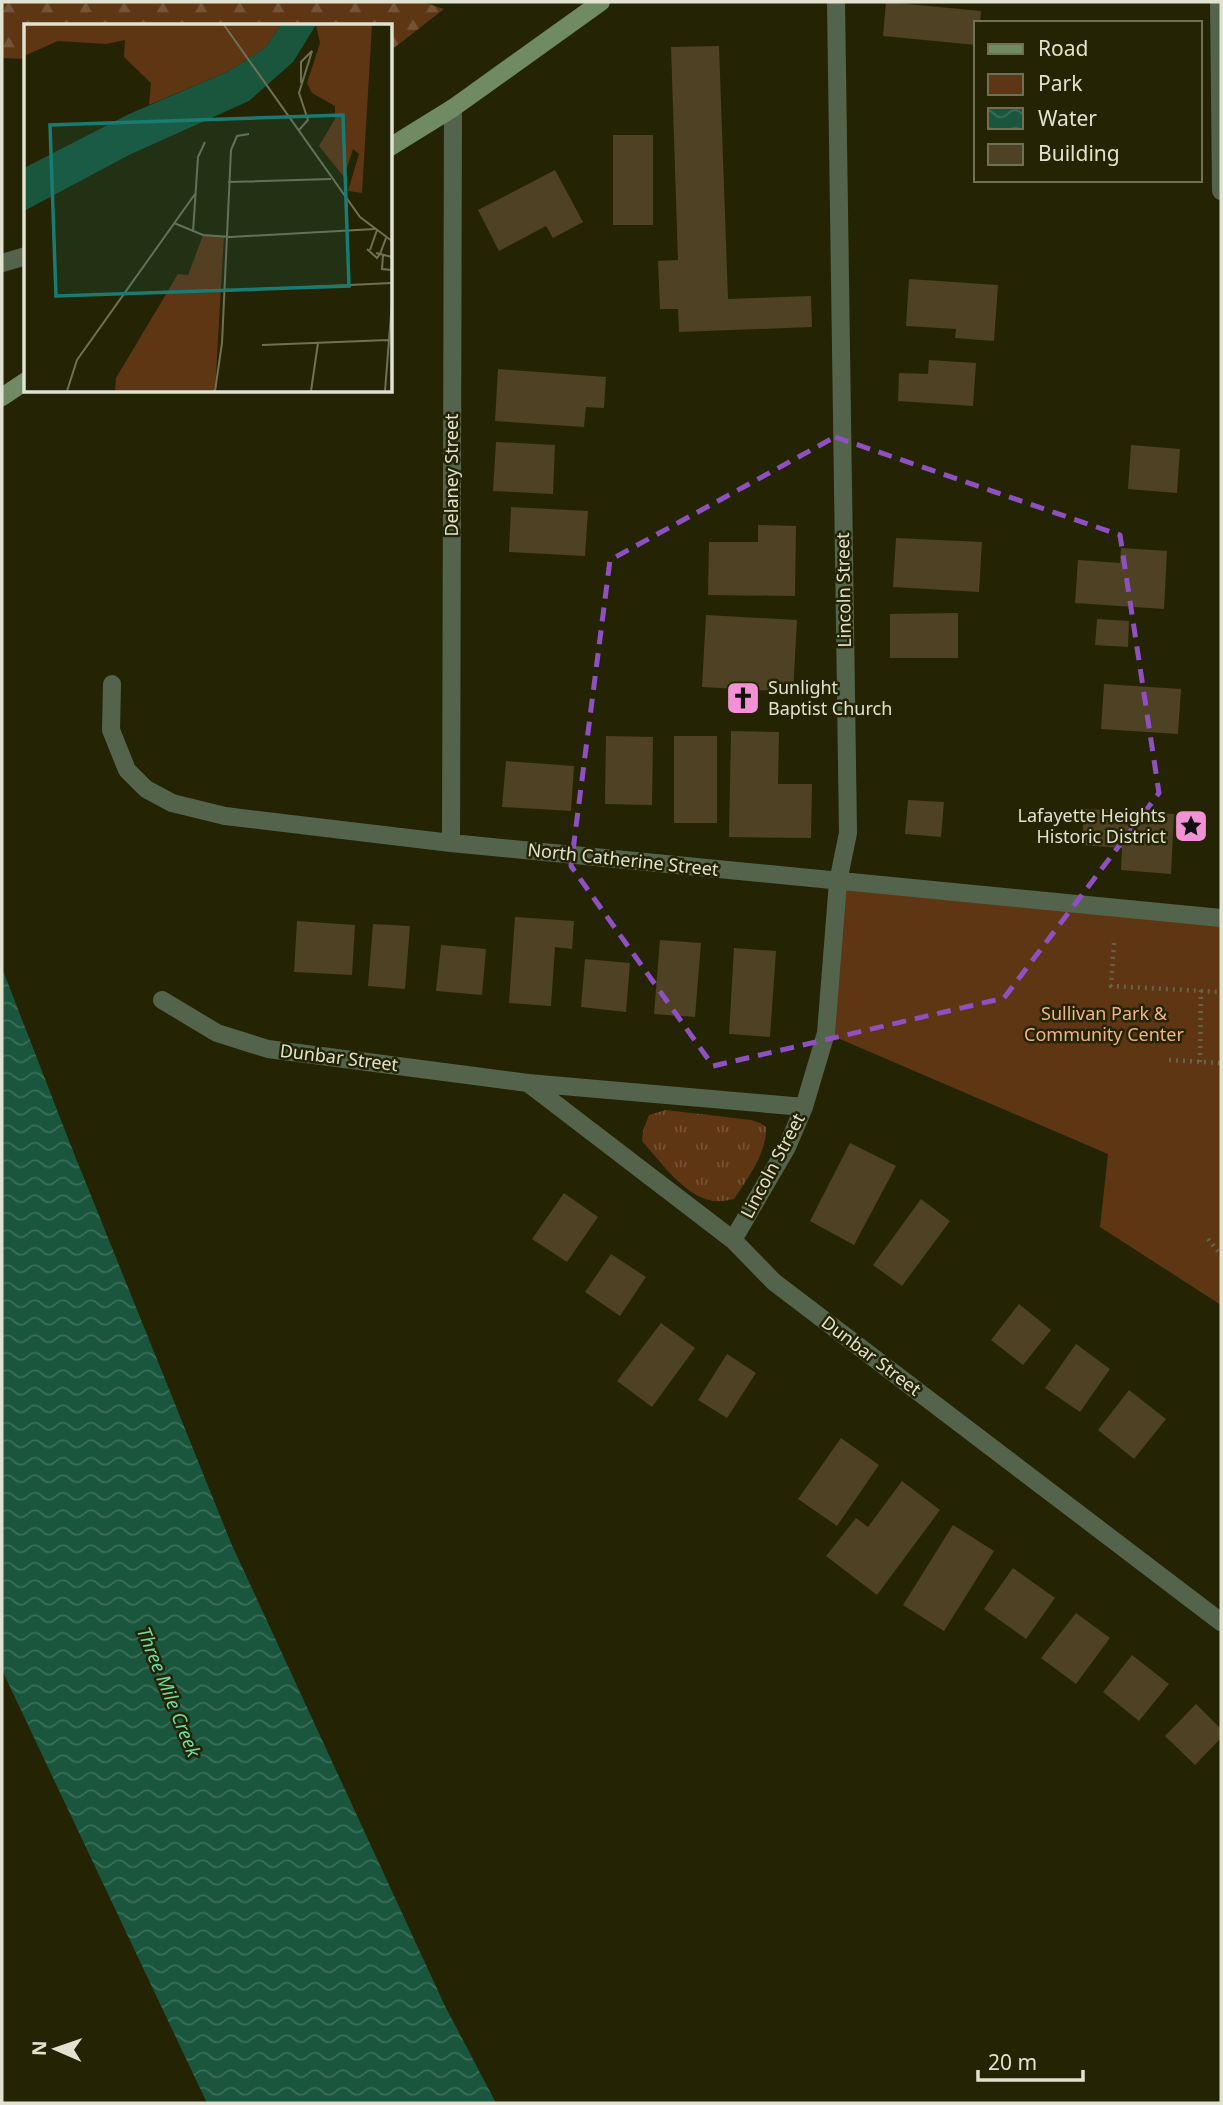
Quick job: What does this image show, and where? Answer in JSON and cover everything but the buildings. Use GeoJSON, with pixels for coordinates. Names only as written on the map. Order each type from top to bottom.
{"type":"FeatureCollection","features":[{"type":"Feature","properties":{"kind":"main road"},"geometry":{"type":"LineString","coordinates":[[392,146],[453,108],[600,2]]}},
{"type":"Feature","properties":{"kind":"main road"},"geometry":{"type":"LineString","coordinates":[[2,397],[24,382]]}},
{"type":"Feature","properties":{"kind":"street","name":"Lincoln Street"},"geometry":{"type":"LineString","coordinates":[[733,1240],[787,1147],[804,1107],[826,1033],[838,882],[848,833],[836,2]]}},
{"type":"Feature","properties":{"kind":"street"},"geometry":{"type":"LineString","coordinates":[[1219,2],[1221,191]]}},
{"type":"Feature","properties":{"kind":"street","name":"Delaney Street"},"geometry":{"type":"LineString","coordinates":[[452,842],[453,108]]}},
{"type":"Feature","properties":{"kind":"street"},"geometry":{"type":"LineString","coordinates":[[2,263],[24,258]]}},
{"type":"Feature","properties":{"kind":"street","name":"North Catherine Street"},"geometry":{"type":"LineString","coordinates":[[112,684],[111,730],[127,770],[146,789],[172,803],[225,816],[838,882],[1221,918]]}},
{"type":"Feature","properties":{"kind":"street","name":"Dunbar Street"},"geometry":{"type":"LineString","coordinates":[[162,1000],[217,1033],[268,1049],[528,1083],[804,1107]]}},
{"type":"Feature","properties":{"kind":"street","name":"Dunbar Street"},"geometry":{"type":"LineString","coordinates":[[528,1083],[733,1240],[774,1282],[1221,1622]]}},
{"type":"Feature","properties":{"kind":"path"},"geometry":{"type":"LineString","coordinates":[[1114,943],[1111,986],[1221,992]]}},
{"type":"Feature","properties":{"kind":"path"},"geometry":{"type":"LineString","coordinates":[[1200,1062],[1201,990]]}},
{"type":"Feature","properties":{"kind":"path"},"geometry":{"type":"LineString","coordinates":[[1169,1060],[1221,1063]]}},
{"type":"Feature","properties":{"kind":"path"},"geometry":{"type":"LineString","coordinates":[[1208,1239],[1221,1255]]}},
{"type":"Feature","properties":{"kind":"highlighted area"},"geometry":{"type":"Polygon","coordinates":[[[835,437],[1120,535],[1159,793],[1004,998],[713,1066],[571,866],[610,560],[835,437]]]}},
{"type":"Feature","properties":{"kind":"green space"},"geometry":{"type":"Polygon","coordinates":[[[2,2],[423,2],[444,9],[392,49],[392,24],[24,24],[24,59],[2,58],[2,2]]]}},
{"type":"Feature","properties":{"kind":"green space","name":"Sullivan Park & Community Center"},"geometry":{"type":"Polygon","coordinates":[[[838,882],[1221,918],[1221,1305],[1100,1227],[1108,1154],[826,1033],[838,882]]]}},
{"type":"Feature","properties":{"kind":"green space"},"geometry":{"type":"Polygon","coordinates":[[[666,1110],[751,1120],[766,1127],[760,1156],[734,1199],[713,1201],[692,1192],[674,1177],[642,1141],[649,1115],[666,1110]]]}},
{"type":"Feature","properties":{"kind":"water","name":"Three Mile Creek"},"geometry":{"type":"Polygon","coordinates":[[[2,968],[231,1543],[445,2006],[496,2103],[207,2103],[2,1670],[2,968]]]}},
{"type":"Feature","properties":{"kind":"place","name":"Sunlight Baptist Church"},"geometry":{"type":"Point","coordinates":[743,698]}},
{"type":"Feature","properties":{"kind":"place","name":"Lafayette Heights Historic District"},"geometry":{"type":"Point","coordinates":[1191,826]}}]}
